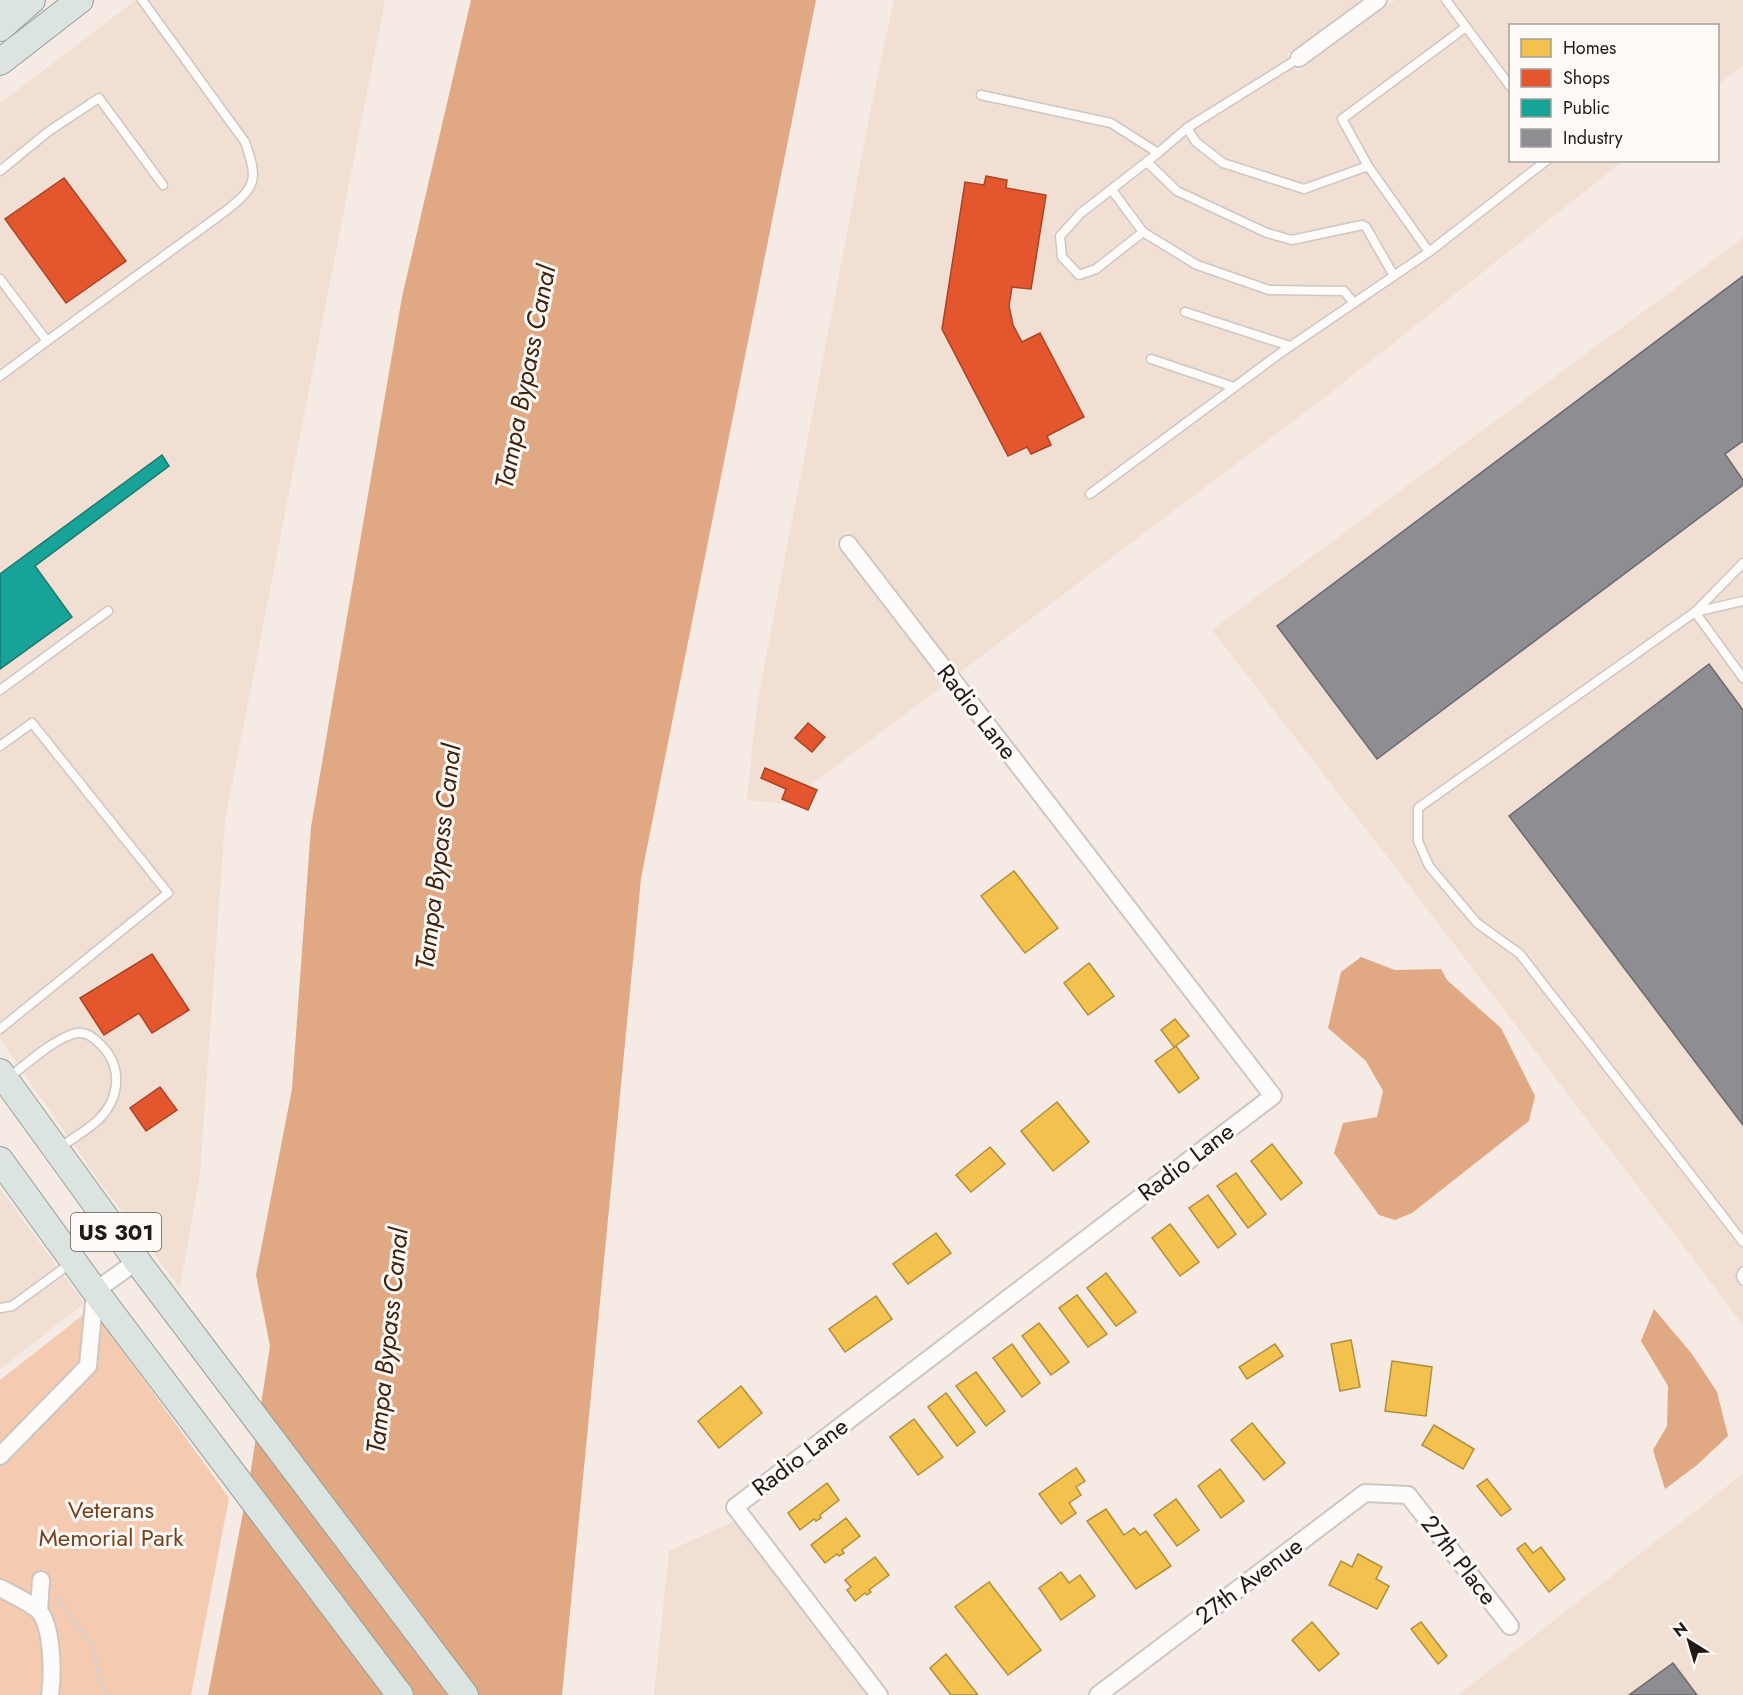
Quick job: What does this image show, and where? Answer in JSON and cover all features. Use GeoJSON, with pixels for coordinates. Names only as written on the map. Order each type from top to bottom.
{"type":"FeatureCollection","features":[{"type":"Feature","properties":{"kind":"main road"},"geometry":{"type":"LineString","coordinates":[[0,28],[32,0]]}},
{"type":"Feature","properties":{"kind":"main road"},"geometry":{"type":"LineString","coordinates":[[0,62],[80,0]]}},
{"type":"Feature","properties":{"kind":"main road","name":"US 301"},"geometry":{"type":"LineString","coordinates":[[3,1076],[137,1261],[465,1695]]}},
{"type":"Feature","properties":{"kind":"main road","name":"US 301"},"geometry":{"type":"LineString","coordinates":[[0,1160],[95,1291],[400,1695]]}},
{"type":"Feature","properties":{"kind":"street"},"geometry":{"type":"LineString","coordinates":[[1299,58],[1377,0]]}},
{"type":"Feature","properties":{"kind":"street","name":"Radio Lane"},"geometry":{"type":"LineString","coordinates":[[848,544],[1273,1096],[735,1507],[879,1695]]}},
{"type":"Feature","properties":{"kind":"street"},"geometry":{"type":"LineString","coordinates":[[0,1456],[88,1366],[95,1291],[137,1261]]}},
{"type":"Feature","properties":{"kind":"street","name":"27th Avenue"},"geometry":{"type":"LineString","coordinates":[[1098,1695],[1365,1493],[1408,1495]]}},
{"type":"Feature","properties":{"kind":"street","name":"27th Place"},"geometry":{"type":"LineString","coordinates":[[1408,1495],[1510,1626]]}},
{"type":"Feature","properties":{"kind":"street"},"geometry":{"type":"LineString","coordinates":[[41,1580],[39,1611],[51,1641],[50,1695]]}},
{"type":"Feature","properties":{"kind":"street"},"geometry":{"type":"LineString","coordinates":[[0,1588],[39,1611]]}},
{"type":"Feature","properties":{"kind":"lane"},"geometry":{"type":"LineString","coordinates":[[0,376],[227,210],[244,196],[253,181],[252,163],[245,142],[142,0]]}},
{"type":"Feature","properties":{"kind":"lane"},"geometry":{"type":"LineString","coordinates":[[1446,0],[1509,85]]}},
{"type":"Feature","properties":{"kind":"lane"},"geometry":{"type":"LineString","coordinates":[[1429,252],[1368,166],[1342,119],[1466,27]]}},
{"type":"Feature","properties":{"kind":"lane"},"geometry":{"type":"LineString","coordinates":[[1143,232],[1096,269],[1079,275],[1062,257],[1060,236],[1081,213],[1147,162],[1186,128],[1299,58]]}},
{"type":"Feature","properties":{"kind":"lane"},"geometry":{"type":"LineString","coordinates":[[981,95],[1111,123],[1158,153]]}},
{"type":"Feature","properties":{"kind":"lane"},"geometry":{"type":"LineString","coordinates":[[0,171],[49,131],[99,98],[163,185]]}},
{"type":"Feature","properties":{"kind":"lane"},"geometry":{"type":"LineString","coordinates":[[1186,128],[1196,142],[1223,162],[1304,189],[1368,166]]}},
{"type":"Feature","properties":{"kind":"lane"},"geometry":{"type":"LineString","coordinates":[[1147,162],[1177,191],[1267,233],[1292,240],[1362,225],[1366,227],[1394,276]]}},
{"type":"Feature","properties":{"kind":"lane"},"geometry":{"type":"LineString","coordinates":[[1090,494],[1290,346],[1429,252],[1544,162]]}},
{"type":"Feature","properties":{"kind":"lane"},"geometry":{"type":"LineString","coordinates":[[1112,190],[1143,232],[1197,265],[1269,290],[1344,291],[1354,303]]}},
{"type":"Feature","properties":{"kind":"lane"},"geometry":{"type":"LineString","coordinates":[[0,279],[47,341]]}},
{"type":"Feature","properties":{"kind":"lane"},"geometry":{"type":"LineString","coordinates":[[1185,312],[1290,346]]}},
{"type":"Feature","properties":{"kind":"lane"},"geometry":{"type":"LineString","coordinates":[[1151,359],[1234,387]]}},
{"type":"Feature","properties":{"kind":"lane"},"geometry":{"type":"LineString","coordinates":[[1743,563],[1695,612],[1418,808],[1418,841],[1429,866],[1478,923],[1520,954],[1743,1242]]}},
{"type":"Feature","properties":{"kind":"lane"},"geometry":{"type":"LineString","coordinates":[[1695,612],[1743,601]]}},
{"type":"Feature","properties":{"kind":"lane"},"geometry":{"type":"LineString","coordinates":[[0,690],[108,611]]}},
{"type":"Feature","properties":{"kind":"lane"},"geometry":{"type":"LineString","coordinates":[[1695,612],[1743,678]]}},
{"type":"Feature","properties":{"kind":"lane"},"geometry":{"type":"LineString","coordinates":[[0,746],[32,723],[168,893],[0,1029]]}},
{"type":"Feature","properties":{"kind":"lane"},"geometry":{"type":"LineString","coordinates":[[3,1076],[60,1040],[76,1033],[91,1035],[106,1049],[116,1068],[115,1096],[99,1118],[56,1150]]}},
{"type":"Feature","properties":{"kind":"lane"},"geometry":{"type":"LineString","coordinates":[[0,1308],[12,1306],[73,1261]]}},
{"type":"Feature","properties":{"kind":"lane"},"geometry":{"type":"LineString","coordinates":[[1743,1272],[1741,1276],[1743,1280]]}},
{"type":"Feature","properties":{"kind":"path"},"geometry":{"type":"LineString","coordinates":[[41,1580],[93,1644],[99,1680],[107,1695]]}},
{"type":"Feature","properties":{"kind":"shaded area"},"geometry":{"type":"Polygon","coordinates":[[[136,0],[385,0],[225,821],[200,1174],[180,1288],[101,1184],[0,1039],[0,103],[136,0]]]}},
{"type":"Feature","properties":{"kind":"shaded area"},"geometry":{"type":"Polygon","coordinates":[[[894,0],[1360,0],[1286,55],[1298,72],[1395,0],[1743,0],[1743,65],[1719,84],[1719,24],[1509,24],[1509,162],[1622,162],[1329,394],[959,673],[848,531],[834,542],[944,685],[785,804],[747,800],[757,704],[874,92],[894,0]]]}},
{"type":"Feature","properties":{"kind":"shaded area"},"geometry":{"type":"Polygon","coordinates":[[[1743,238],[1743,1325],[1416,894],[1212,630],[1743,238]]]}},
{"type":"Feature","properties":{"kind":"shaded area"},"geometry":{"type":"Polygon","coordinates":[[[0,1189],[84,1303],[0,1369],[0,1189]]]}},
{"type":"Feature","properties":{"kind":"shaded area"},"geometry":{"type":"Polygon","coordinates":[[[1743,1474],[1743,1695],[1458,1695],[1619,1570],[1743,1474]]]}},
{"type":"Feature","properties":{"kind":"shaded area"},"geometry":{"type":"Polygon","coordinates":[[[734,1521],[867,1695],[654,1695],[669,1551],[734,1521]]]}},
{"type":"Feature","properties":{"kind":"green space","name":"Veterans Memorial Park"},"geometry":{"type":"Polygon","coordinates":[[[92,1308],[229,1498],[191,1695],[0,1695],[0,1380],[92,1308]]]}},
{"type":"Feature","properties":{"kind":"water","name":"Tampa Bypass Canal"},"geometry":{"type":"Polygon","coordinates":[[[471,0],[816,0],[641,878],[562,1695],[208,1695],[250,1476],[270,1346],[256,1275],[292,1089],[311,827],[402,297],[471,0]]]}},
{"type":"Feature","properties":{"kind":"water"},"geometry":{"type":"Polygon","coordinates":[[[1361,957],[1395,970],[1441,969],[1447,980],[1501,1028],[1535,1096],[1529,1121],[1412,1213],[1395,1220],[1379,1215],[1334,1153],[1343,1123],[1377,1117],[1383,1091],[1366,1061],[1328,1028],[1341,972],[1361,957]]]}},
{"type":"Feature","properties":{"kind":"water"},"geometry":{"type":"Polygon","coordinates":[[[1654,1309],[1692,1354],[1717,1392],[1728,1436],[1697,1465],[1665,1489],[1653,1450],[1667,1426],[1668,1386],[1641,1341],[1654,1309]]]}},
{"type":"Feature","properties":{"kind":"building: Homes"},"geometry":{"type":"Polygon","coordinates":[[[1014,871],[1058,928],[1025,953],[981,896],[1014,871]]]}},
{"type":"Feature","properties":{"kind":"building: Homes"},"geometry":{"type":"Polygon","coordinates":[[[1089,963],[1114,996],[1088,1015],[1064,983],[1089,963]]]}},
{"type":"Feature","properties":{"kind":"building: Homes"},"geometry":{"type":"Polygon","coordinates":[[[1175,1019],[1189,1036],[1174,1047],[1161,1030],[1175,1019]]]}},
{"type":"Feature","properties":{"kind":"building: Homes"},"geometry":{"type":"Polygon","coordinates":[[[1176,1046],[1199,1078],[1179,1093],[1155,1061],[1176,1046]]]}},
{"type":"Feature","properties":{"kind":"building: Homes"},"geometry":{"type":"Polygon","coordinates":[[[1057,1102],[1089,1142],[1053,1171],[1021,1131],[1057,1102]]]}},
{"type":"Feature","properties":{"kind":"building: Homes"},"geometry":{"type":"Polygon","coordinates":[[[1272,1144],[1302,1183],[1281,1200],[1251,1161],[1272,1144]]]}},
{"type":"Feature","properties":{"kind":"building: Homes"},"geometry":{"type":"Polygon","coordinates":[[[990,1147],[1005,1164],[971,1192],[956,1175],[990,1147]]]}},
{"type":"Feature","properties":{"kind":"building: Homes"},"geometry":{"type":"Polygon","coordinates":[[[1236,1173],[1266,1214],[1248,1228],[1217,1186],[1236,1173]]]}},
{"type":"Feature","properties":{"kind":"building: Homes"},"geometry":{"type":"Polygon","coordinates":[[[1208,1195],[1236,1234],[1218,1248],[1189,1208],[1208,1195]]]}},
{"type":"Feature","properties":{"kind":"building: Homes"},"geometry":{"type":"Polygon","coordinates":[[[1170,1224],[1199,1262],[1180,1276],[1152,1238],[1170,1224]]]}},
{"type":"Feature","properties":{"kind":"building: Homes"},"geometry":{"type":"Polygon","coordinates":[[[936,1233],[951,1253],[908,1284],[893,1264],[936,1233]]]}},
{"type":"Feature","properties":{"kind":"building: Homes"},"geometry":{"type":"Polygon","coordinates":[[[1106,1273],[1136,1312],[1116,1326],[1087,1288],[1106,1273]]]}},
{"type":"Feature","properties":{"kind":"building: Homes"},"geometry":{"type":"Polygon","coordinates":[[[1077,1295],[1107,1334],[1088,1347],[1059,1308],[1077,1295]]]}},
{"type":"Feature","properties":{"kind":"building: Homes"},"geometry":{"type":"Polygon","coordinates":[[[876,1296],[892,1319],[845,1352],[829,1329],[876,1296]]]}},
{"type":"Feature","properties":{"kind":"building: Homes"},"geometry":{"type":"Polygon","coordinates":[[[1039,1323],[1069,1362],[1051,1375],[1022,1336],[1039,1323]]]}},
{"type":"Feature","properties":{"kind":"building: Homes"},"geometry":{"type":"Polygon","coordinates":[[[1351,1340],[1360,1387],[1340,1391],[1331,1344],[1351,1340]]]}},
{"type":"Feature","properties":{"kind":"building: Homes"},"geometry":{"type":"Polygon","coordinates":[[[1012,1344],[1040,1383],[1022,1397],[993,1358],[1012,1344]]]}},
{"type":"Feature","properties":{"kind":"building: Homes"},"geometry":{"type":"Polygon","coordinates":[[[1275,1344],[1283,1356],[1247,1379],[1239,1367],[1275,1344]]]}},
{"type":"Feature","properties":{"kind":"building: Homes"},"geometry":{"type":"Polygon","coordinates":[[[1392,1361],[1432,1367],[1426,1416],[1385,1411],[1392,1361]]]}},
{"type":"Feature","properties":{"kind":"building: Homes"},"geometry":{"type":"Polygon","coordinates":[[[976,1372],[1005,1411],[986,1426],[956,1386],[976,1372]]]}},
{"type":"Feature","properties":{"kind":"building: Homes"},"geometry":{"type":"Polygon","coordinates":[[[741,1386],[762,1413],[719,1448],[698,1421],[741,1386]]]}},
{"type":"Feature","properties":{"kind":"building: Homes"},"geometry":{"type":"Polygon","coordinates":[[[946,1393],[975,1432],[957,1446],[928,1407],[946,1393]]]}},
{"type":"Feature","properties":{"kind":"building: Homes"},"geometry":{"type":"Polygon","coordinates":[[[914,1419],[943,1457],[918,1475],[890,1437],[914,1419]]]}},
{"type":"Feature","properties":{"kind":"building: Homes"},"geometry":{"type":"Polygon","coordinates":[[[1252,1423],[1285,1463],[1264,1480],[1231,1440],[1252,1423]]]}},
{"type":"Feature","properties":{"kind":"building: Homes"},"geometry":{"type":"Polygon","coordinates":[[[1434,1425],[1474,1449],[1463,1469],[1422,1445],[1434,1425]]]}},
{"type":"Feature","properties":{"kind":"building: Homes"},"geometry":{"type":"Polygon","coordinates":[[[1076,1468],[1085,1481],[1076,1487],[1081,1495],[1069,1503],[1076,1513],[1061,1524],[1039,1494],[1076,1468]]]}},
{"type":"Feature","properties":{"kind":"building: Homes"},"geometry":{"type":"Polygon","coordinates":[[[1220,1469],[1244,1501],[1221,1518],[1198,1486],[1220,1469]]]}},
{"type":"Feature","properties":{"kind":"building: Homes"},"geometry":{"type":"Polygon","coordinates":[[[1487,1479],[1511,1509],[1501,1516],[1477,1486],[1487,1479]]]}},
{"type":"Feature","properties":{"kind":"building: Homes"},"geometry":{"type":"Polygon","coordinates":[[[827,1483],[839,1500],[820,1515],[821,1518],[816,1521],[814,1519],[800,1530],[788,1513],[827,1483]]]}},
{"type":"Feature","properties":{"kind":"building: Homes"},"geometry":{"type":"Polygon","coordinates":[[[1176,1499],[1199,1530],[1177,1546],[1154,1515],[1176,1499]]]}},
{"type":"Feature","properties":{"kind":"building: Homes"},"geometry":{"type":"Polygon","coordinates":[[[1106,1509],[1124,1535],[1134,1528],[1140,1535],[1146,1531],[1171,1566],[1136,1589],[1087,1521],[1106,1509]]]}},
{"type":"Feature","properties":{"kind":"building: Homes"},"geometry":{"type":"Polygon","coordinates":[[[846,1518],[860,1536],[842,1550],[844,1553],[839,1556],[837,1554],[825,1563],[811,1545],[846,1518]]]}},
{"type":"Feature","properties":{"kind":"building: Homes"},"geometry":{"type":"Polygon","coordinates":[[[1525,1543],[1533,1553],[1541,1547],[1565,1579],[1549,1592],[1517,1549],[1525,1543]]]}},
{"type":"Feature","properties":{"kind":"building: Homes"},"geometry":{"type":"Polygon","coordinates":[[[1358,1554],[1382,1567],[1376,1579],[1389,1586],[1377,1609],[1329,1585],[1341,1561],[1352,1567],[1358,1554]]]}},
{"type":"Feature","properties":{"kind":"building: Homes"},"geometry":{"type":"Polygon","coordinates":[[[875,1557],[889,1575],[869,1590],[871,1592],[867,1595],[865,1593],[855,1601],[847,1590],[851,1587],[845,1580],[875,1557]]]}},
{"type":"Feature","properties":{"kind":"building: Homes"},"geometry":{"type":"Polygon","coordinates":[[[1061,1572],[1069,1583],[1080,1575],[1095,1596],[1061,1620],[1039,1588],[1061,1572]]]}},
{"type":"Feature","properties":{"kind":"building: Homes"},"geometry":{"type":"Polygon","coordinates":[[[989,1582],[1041,1650],[1008,1675],[955,1607],[989,1582]]]}},
{"type":"Feature","properties":{"kind":"building: Homes"},"geometry":{"type":"Polygon","coordinates":[[[1312,1622],[1339,1654],[1319,1671],[1292,1640],[1312,1622]]]}},
{"type":"Feature","properties":{"kind":"building: Homes"},"geometry":{"type":"Polygon","coordinates":[[[1421,1622],[1447,1656],[1438,1664],[1411,1629],[1421,1622]]]}},
{"type":"Feature","properties":{"kind":"building: Homes"},"geometry":{"type":"Polygon","coordinates":[[[946,1654],[978,1695],[951,1695],[930,1668],[946,1654]]]}},
{"type":"Feature","properties":{"kind":"building: Shops"},"geometry":{"type":"Polygon","coordinates":[[[986,176],[1007,180],[1006,188],[1046,195],[1031,289],[1012,287],[1009,306],[1013,325],[1022,342],[1040,333],[1084,417],[1047,436],[1051,445],[1031,454],[1027,447],[1008,456],[942,329],[965,182],[984,185],[986,176]]]}},
{"type":"Feature","properties":{"kind":"building: Shops"},"geometry":{"type":"Polygon","coordinates":[[[64,178],[126,261],[66,303],[5,219],[64,178]]]}},
{"type":"Feature","properties":{"kind":"building: Shops"},"geometry":{"type":"Polygon","coordinates":[[[808,723],[825,737],[812,752],[795,738],[808,723]]]}},
{"type":"Feature","properties":{"kind":"building: Shops"},"geometry":{"type":"Polygon","coordinates":[[[765,768],[817,790],[808,810],[782,799],[786,789],[761,778],[765,768]]]}},
{"type":"Feature","properties":{"kind":"building: Shops"},"geometry":{"type":"Polygon","coordinates":[[[152,954],[189,1010],[152,1033],[139,1013],[104,1035],[80,998],[152,954]]]}},
{"type":"Feature","properties":{"kind":"building: Shops"},"geometry":{"type":"Polygon","coordinates":[[[160,1087],[177,1110],[146,1131],[130,1108],[160,1087]]]}},
{"type":"Feature","properties":{"kind":"building: Public"},"geometry":{"type":"Polygon","coordinates":[[[162,455],[169,466],[35,566],[72,617],[0,669],[0,574],[162,455]]]}},
{"type":"Feature","properties":{"kind":"building: Industry"},"geometry":{"type":"Polygon","coordinates":[[[1743,276],[1743,441],[1725,454],[1743,480],[1743,485],[1377,759],[1277,626],[1743,276]]]}},
{"type":"Feature","properties":{"kind":"building: Industry"},"geometry":{"type":"Polygon","coordinates":[[[1709,664],[1743,710],[1743,1125],[1509,816],[1709,664]]]}},
{"type":"Feature","properties":{"kind":"building: Industry"},"geometry":{"type":"Polygon","coordinates":[[[1673,1663],[1697,1695],[1629,1695],[1673,1663]]]}}]}
